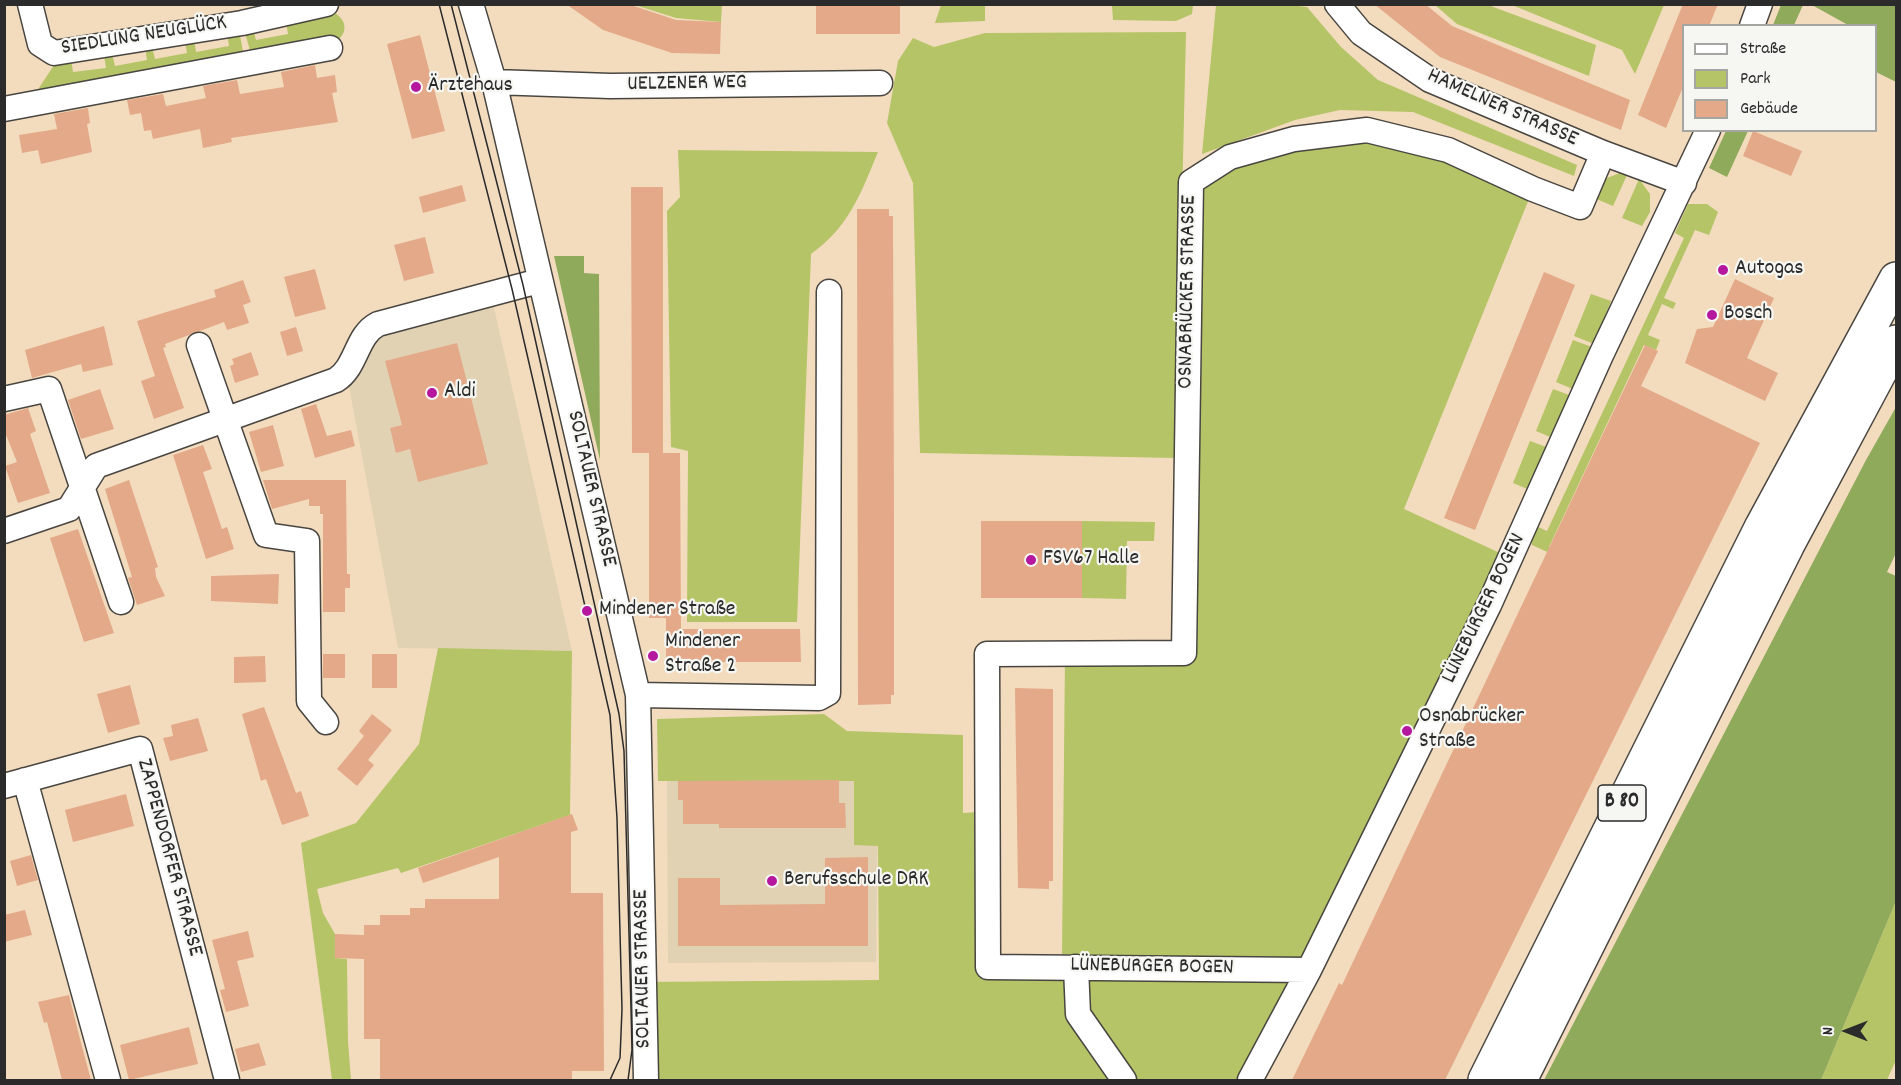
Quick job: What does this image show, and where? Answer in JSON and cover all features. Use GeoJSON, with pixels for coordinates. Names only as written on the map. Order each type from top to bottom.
{"type":"FeatureCollection","features":[{"type":"Feature","properties":{"kind":"highway","name":"B 80"},"geometry":{"type":"LineString","coordinates":[[1485,1080],[1756,536],[1896,279]]}},
{"type":"Feature","properties":{"kind":"highway","name":"B 80"},"geometry":{"type":"LineString","coordinates":[[1520,1080],[1788,543],[1896,342]]}},
{"type":"Feature","properties":{"kind":"street","name":"SIEDLUNG NEUGLÜCK"},"geometry":{"type":"LineString","coordinates":[[30,4],[40,44],[54,53],[242,23],[326,4]]}},
{"type":"Feature","properties":{"kind":"street","name":"SOLTAUER STRASSE"},"geometry":{"type":"LineString","coordinates":[[471,4],[494,82],[638,695],[646,1080]]}},
{"type":"Feature","properties":{"kind":"street","name":"HAMELNER STRASSE"},"geometry":{"type":"LineString","coordinates":[[1337,4],[1361,33],[1430,80],[1603,153],[1684,183]]}},
{"type":"Feature","properties":{"kind":"street"},"geometry":{"type":"LineString","coordinates":[[1753,24],[1760,4]]}},
{"type":"Feature","properties":{"kind":"street","name":"SIEDLUNG NEUGLÜCK"},"geometry":{"type":"LineString","coordinates":[[4,109],[330,48]]}},
{"type":"Feature","properties":{"kind":"street","name":"UELZENER WEG"},"geometry":{"type":"LineString","coordinates":[[494,82],[610,86],[880,83]]}},
{"type":"Feature","properties":{"kind":"street","name":"OSNABRÜCKER STRASSE"},"geometry":{"type":"LineString","coordinates":[[988,967],[987,654],[1184,653],[1191,182],[1224,159],[1294,139],[1367,130],[1448,150],[1533,189],[1580,207],[1603,153]]}},
{"type":"Feature","properties":{"kind":"street","name":"LÜNEBURGER BOGEN"},"geometry":{"type":"LineString","coordinates":[[988,967],[1309,970],[1489,605],[1601,355],[1707,132]]}},
{"type":"Feature","properties":{"kind":"street"},"geometry":{"type":"LineString","coordinates":[[4,531],[69,509],[96,465],[342,376],[366,333],[378,324],[539,281]]}},
{"type":"Feature","properties":{"kind":"street"},"geometry":{"type":"LineString","coordinates":[[638,695],[819,698],[828,693],[829,292]]}},
{"type":"Feature","properties":{"kind":"street"},"geometry":{"type":"LineString","coordinates":[[199,345],[266,535],[307,541],[309,701],[326,722]]}},
{"type":"Feature","properties":{"kind":"street"},"geometry":{"type":"LineString","coordinates":[[4,399],[49,389],[121,602]]}},
{"type":"Feature","properties":{"kind":"street","name":"ZAPPENDORFER STRASSE"},"geometry":{"type":"LineString","coordinates":[[108,1080],[15,783],[140,749],[227,1080]]}},
{"type":"Feature","properties":{"kind":"street"},"geometry":{"type":"LineString","coordinates":[[1076,967],[1078,1014],[1124,1080]]}},
{"type":"Feature","properties":{"kind":"street"},"geometry":{"type":"LineString","coordinates":[[1250,1080],[1309,970]]}},
{"type":"Feature","properties":{"kind":"shaded area"},"geometry":{"type":"Polygon","coordinates":[[[492,299],[572,651],[398,648],[347,376],[372,328],[492,299]]]}},
{"type":"Feature","properties":{"kind":"shaded area","name":"Berufsschule DRK"},"geometry":{"type":"Polygon","coordinates":[[[860,780],[878,799],[876,962],[668,963],[667,781],[860,780]]]}},
{"type":"Feature","properties":{"kind":"green space"},"geometry":{"type":"Polygon","coordinates":[[[1279,4],[1307,7],[1341,47],[1378,80],[1577,165],[1574,176],[1413,112],[1340,110],[1295,120],[1202,154],[1216,5],[1279,4]]]}},
{"type":"Feature","properties":{"kind":"green space"},"geometry":{"type":"Polygon","coordinates":[[[635,5],[722,5],[721,22],[676,18],[635,5]]]}},
{"type":"Feature","properties":{"kind":"green space"},"geometry":{"type":"Polygon","coordinates":[[[941,5],[985,5],[985,21],[935,23],[941,5]]]}},
{"type":"Feature","properties":{"kind":"green space"},"geometry":{"type":"Polygon","coordinates":[[[1099,5],[1193,5],[1192,14],[1176,21],[1113,20],[1112,6],[1099,5]]]}},
{"type":"Feature","properties":{"kind":"green space"},"geometry":{"type":"Polygon","coordinates":[[[1435,5],[1488,5],[1596,45],[1589,76],[1457,24],[1435,5]]]}},
{"type":"Feature","properties":{"kind":"green space"},"geometry":{"type":"Polygon","coordinates":[[[1512,5],[1664,5],[1635,74],[1622,50],[1512,5]]]}},
{"type":"Feature","properties":{"kind":"green space"},"geometry":{"type":"Polygon","coordinates":[[[1781,5],[1803,5],[1794,24],[1773,24],[1781,5]]]}},
{"type":"Feature","properties":{"kind":"green space"},"geometry":{"type":"Polygon","coordinates":[[[1812,5],[1896,5],[1896,82],[1877,72],[1877,24],[1846,24],[1812,5]]]}},
{"type":"Feature","properties":{"kind":"green space"},"geometry":{"type":"Polygon","coordinates":[[[333,12],[341,18],[344,25],[343,33],[337,41],[251,54],[245,33],[253,28],[256,40],[288,34],[286,22],[333,12]]]}},
{"type":"Feature","properties":{"kind":"green space"},"geometry":{"type":"Polygon","coordinates":[[[1186,32],[1176,458],[920,453],[913,183],[887,123],[898,61],[913,38],[934,47],[985,33],[1186,32]]]}},
{"type":"Feature","properties":{"kind":"green space"},"geometry":{"type":"Polygon","coordinates":[[[227,33],[240,35],[243,52],[35,94],[58,59],[71,59],[73,72],[106,68],[104,55],[112,53],[115,66],[147,60],[145,47],[152,47],[155,59],[187,53],[185,41],[194,39],[196,52],[229,46],[227,33]]]}},
{"type":"Feature","properties":{"kind":"green space"},"geometry":{"type":"Polygon","coordinates":[[[1370,131],[1533,189],[1404,509],[1511,558],[1250,1080],[646,1080],[644,982],[879,980],[878,846],[854,845],[854,781],[658,781],[657,719],[824,714],[847,731],[963,735],[963,813],[979,812],[976,972],[1296,970],[1062,954],[1065,656],[1184,653],[1191,182],[1230,157],[1370,131]]]}},
{"type":"Feature","properties":{"kind":"green space"},"geometry":{"type":"Polygon","coordinates":[[[1726,132],[1748,132],[1727,177],[1709,168],[1726,132]]]}},
{"type":"Feature","properties":{"kind":"green space"},"geometry":{"type":"Polygon","coordinates":[[[678,150],[878,152],[859,195],[844,221],[824,244],[811,254],[797,622],[687,622],[688,451],[671,447],[667,211],[680,197],[678,150]]]}},
{"type":"Feature","properties":{"kind":"green space"},"geometry":{"type":"Polygon","coordinates":[[[1620,173],[1627,175],[1613,206],[1594,198],[1602,180],[1620,173]]]}},
{"type":"Feature","properties":{"kind":"green space"},"geometry":{"type":"Polygon","coordinates":[[[1639,179],[1650,194],[1650,212],[1642,226],[1622,218],[1639,179]]]}},
{"type":"Feature","properties":{"kind":"green space"},"geometry":{"type":"Polygon","coordinates":[[[1688,204],[1707,204],[1718,212],[1709,235],[1695,230],[1664,298],[1676,303],[1673,309],[1662,304],[1648,335],[1660,340],[1656,350],[1644,345],[1549,547],[1556,556],[1532,545],[1530,534],[1534,525],[1547,531],[1684,238],[1675,233],[1688,204]]]}},
{"type":"Feature","properties":{"kind":"green space"},"geometry":{"type":"Polygon","coordinates":[[[554,256],[584,256],[584,273],[599,274],[600,460],[554,256]]]}},
{"type":"Feature","properties":{"kind":"green space"},"geometry":{"type":"Polygon","coordinates":[[[1591,294],[1611,301],[1594,344],[1574,336],[1591,294]]]}},
{"type":"Feature","properties":{"kind":"green space"},"geometry":{"type":"Polygon","coordinates":[[[1573,340],[1592,347],[1575,390],[1556,382],[1573,340]]]}},
{"type":"Feature","properties":{"kind":"green space"},"geometry":{"type":"Polygon","coordinates":[[[1553,389],[1572,396],[1555,439],[1536,431],[1553,389]]]}},
{"type":"Feature","properties":{"kind":"green space"},"geometry":{"type":"Polygon","coordinates":[[[1896,407],[1896,553],[1887,572],[1896,576],[1896,901],[1821,1080],[1544,1080],[1866,460],[1896,407]]]}},
{"type":"Feature","properties":{"kind":"green space"},"geometry":{"type":"Polygon","coordinates":[[[1530,441],[1549,448],[1532,491],[1513,483],[1530,441]]]}},
{"type":"Feature","properties":{"kind":"green space"},"geometry":{"type":"Polygon","coordinates":[[[1082,521],[1155,522],[1154,541],[1127,541],[1126,599],[1082,598],[1082,521]]]}},
{"type":"Feature","properties":{"kind":"green space"},"geometry":{"type":"Polygon","coordinates":[[[438,648],[572,651],[570,815],[401,873],[398,868],[317,889],[323,913],[335,934],[335,958],[347,959],[351,1080],[332,1080],[301,843],[356,823],[419,744],[438,648]]]}},
{"type":"Feature","properties":{"kind":"green space"},"geometry":{"type":"Polygon","coordinates":[[[1896,901],[1896,1060],[1887,1080],[1821,1080],[1896,901]]]}},
{"type":"Feature","properties":{"kind":"building"},"geometry":{"type":"Polygon","coordinates":[[[566,4],[628,4],[676,20],[721,22],[720,54],[672,53],[603,30],[566,4]]]}},
{"type":"Feature","properties":{"kind":"building"},"geometry":{"type":"Polygon","coordinates":[[[816,4],[900,4],[900,34],[816,34],[816,4]]]}},
{"type":"Feature","properties":{"kind":"building"},"geometry":{"type":"Polygon","coordinates":[[[1374,4],[1425,4],[1452,26],[1630,100],[1621,130],[1440,57],[1374,4]]]}},
{"type":"Feature","properties":{"kind":"building"},"geometry":{"type":"Polygon","coordinates":[[[1683,4],[1718,4],[1710,24],[1682,24],[1682,89],[1666,128],[1638,115],[1683,4]]]}},
{"type":"Feature","properties":{"kind":"building","name":"Ärztehaus"},"geometry":{"type":"Polygon","coordinates":[[[420,35],[445,131],[412,139],[387,44],[420,35]]]}},
{"type":"Feature","properties":{"kind":"building"},"geometry":{"type":"Polygon","coordinates":[[[315,65],[317,78],[335,75],[337,92],[332,93],[338,122],[231,138],[232,142],[203,148],[200,129],[153,139],[151,130],[144,131],[141,113],[130,115],[127,100],[163,94],[166,106],[206,98],[203,86],[237,80],[240,94],[284,87],[281,72],[315,65]]]}},
{"type":"Feature","properties":{"kind":"building"},"geometry":{"type":"Polygon","coordinates":[[[88,108],[90,123],[87,124],[92,152],[41,164],[38,150],[22,153],[19,135],[57,129],[54,114],[88,108]]]}},
{"type":"Feature","properties":{"kind":"building"},"geometry":{"type":"Polygon","coordinates":[[[1753,132],[1802,151],[1791,176],[1743,156],[1753,132]]]}},
{"type":"Feature","properties":{"kind":"building"},"geometry":{"type":"Polygon","coordinates":[[[462,185],[466,201],[423,213],[419,197],[462,185]]]}},
{"type":"Feature","properties":{"kind":"building"},"geometry":{"type":"Polygon","coordinates":[[[631,187],[663,187],[663,453],[680,453],[681,629],[800,629],[801,662],[666,662],[666,618],[649,618],[649,453],[632,453],[631,187]]]}},
{"type":"Feature","properties":{"kind":"building"},"geometry":{"type":"Polygon","coordinates":[[[857,209],[889,209],[889,216],[893,216],[894,695],[891,695],[891,704],[858,705],[857,209]]]}},
{"type":"Feature","properties":{"kind":"building"},"geometry":{"type":"Polygon","coordinates":[[[425,237],[434,273],[404,281],[394,245],[425,237]]]}},
{"type":"Feature","properties":{"kind":"building"},"geometry":{"type":"Polygon","coordinates":[[[315,269],[326,309],[295,317],[284,277],[315,269]]]}},
{"type":"Feature","properties":{"kind":"building"},"geometry":{"type":"Polygon","coordinates":[[[1544,272],[1575,285],[1475,530],[1444,518],[1544,272]]]}},
{"type":"Feature","properties":{"kind":"building"},"geometry":{"type":"Polygon","coordinates":[[[1735,279],[1774,298],[1747,358],[1778,373],[1765,401],[1685,363],[1697,329],[1713,327],[1735,279]]]}},
{"type":"Feature","properties":{"kind":"building"},"geometry":{"type":"Polygon","coordinates":[[[243,280],[251,302],[243,305],[249,323],[227,330],[224,322],[165,344],[166,347],[163,348],[184,408],[154,419],[141,381],[155,376],[137,321],[216,297],[214,290],[243,280]]]}},
{"type":"Feature","properties":{"kind":"building"},"geometry":{"type":"Polygon","coordinates":[[[104,326],[113,365],[83,372],[81,364],[32,378],[25,350],[104,326]]]}},
{"type":"Feature","properties":{"kind":"building"},"geometry":{"type":"Polygon","coordinates":[[[296,327],[303,351],[287,356],[280,332],[296,327]]]}},
{"type":"Feature","properties":{"kind":"building","name":"Aldi"},"geometry":{"type":"Polygon","coordinates":[[[457,343],[488,464],[418,482],[410,449],[396,453],[390,428],[402,425],[385,361],[457,343]]]}},
{"type":"Feature","properties":{"kind":"building"},"geometry":{"type":"Polygon","coordinates":[[[1645,345],[1658,351],[1641,386],[1760,443],[1445,1080],[1292,1080],[1339,983],[1342,985],[1645,345]]]}},
{"type":"Feature","properties":{"kind":"building"},"geometry":{"type":"Polygon","coordinates":[[[251,352],[259,375],[235,383],[230,366],[234,364],[232,359],[251,352]]]}},
{"type":"Feature","properties":{"kind":"building"},"geometry":{"type":"Polygon","coordinates":[[[100,389],[114,429],[81,439],[68,400],[100,389]]]}},
{"type":"Feature","properties":{"kind":"building"},"geometry":{"type":"Polygon","coordinates":[[[316,404],[327,436],[351,430],[355,446],[315,458],[301,409],[316,404]]]}},
{"type":"Feature","properties":{"kind":"building"},"geometry":{"type":"Polygon","coordinates":[[[28,408],[36,431],[30,434],[50,493],[18,503],[5,466],[17,462],[4,430],[4,415],[28,408]]]}},
{"type":"Feature","properties":{"kind":"building"},"geometry":{"type":"Polygon","coordinates":[[[273,425],[284,466],[261,472],[249,432],[273,425]]]}},
{"type":"Feature","properties":{"kind":"building"},"geometry":{"type":"Polygon","coordinates":[[[203,445],[212,469],[203,472],[222,529],[227,527],[234,549],[206,559],[173,455],[203,445]]]}},
{"type":"Feature","properties":{"kind":"building"},"geometry":{"type":"Polygon","coordinates":[[[129,480],[158,567],[155,568],[156,577],[165,596],[137,605],[128,578],[132,577],[105,489],[129,480]]]}},
{"type":"Feature","properties":{"kind":"building"},"geometry":{"type":"Polygon","coordinates":[[[263,480],[346,480],[347,574],[350,574],[350,588],[345,588],[345,612],[323,612],[323,514],[320,514],[320,506],[309,506],[309,499],[272,509],[263,480]]]}},
{"type":"Feature","properties":{"kind":"building","name":"FSV67 Halle"},"geometry":{"type":"Polygon","coordinates":[[[981,521],[1082,521],[1082,598],[981,598],[981,521]]]}},
{"type":"Feature","properties":{"kind":"building"},"geometry":{"type":"Polygon","coordinates":[[[78,529],[114,633],[84,642],[50,538],[78,529]]]}},
{"type":"Feature","properties":{"kind":"building"},"geometry":{"type":"Polygon","coordinates":[[[279,574],[278,604],[211,601],[211,576],[279,574]]]}},
{"type":"Feature","properties":{"kind":"building"},"geometry":{"type":"Polygon","coordinates":[[[323,654],[345,654],[345,678],[323,678],[323,654]]]}},
{"type":"Feature","properties":{"kind":"building"},"geometry":{"type":"Polygon","coordinates":[[[372,654],[397,654],[397,688],[372,688],[372,654]]]}},
{"type":"Feature","properties":{"kind":"building"},"geometry":{"type":"Polygon","coordinates":[[[265,656],[266,682],[234,683],[234,657],[265,656]]]}},
{"type":"Feature","properties":{"kind":"building"},"geometry":{"type":"Polygon","coordinates":[[[130,685],[140,724],[108,733],[97,694],[130,685]]]}},
{"type":"Feature","properties":{"kind":"building"},"geometry":{"type":"Polygon","coordinates":[[[1015,688],[1053,689],[1053,881],[1049,881],[1049,889],[1018,888],[1015,688]]]}},
{"type":"Feature","properties":{"kind":"building"},"geometry":{"type":"Polygon","coordinates":[[[264,707],[296,793],[301,791],[309,816],[282,825],[266,779],[261,781],[242,714],[264,707]]]}},
{"type":"Feature","properties":{"kind":"building"},"geometry":{"type":"Polygon","coordinates":[[[372,714],[392,730],[368,760],[374,765],[357,786],[337,769],[364,736],[359,731],[372,714]]]}},
{"type":"Feature","properties":{"kind":"building"},"geometry":{"type":"Polygon","coordinates":[[[198,718],[208,751],[170,761],[163,738],[173,736],[171,725],[198,718]]]}},
{"type":"Feature","properties":{"kind":"building"},"geometry":{"type":"Polygon","coordinates":[[[839,780],[839,803],[845,803],[846,828],[719,828],[719,824],[683,824],[683,800],[678,800],[678,781],[839,780]]]}},
{"type":"Feature","properties":{"kind":"building"},"geometry":{"type":"Polygon","coordinates":[[[126,794],[134,826],[73,842],[65,810],[126,794]]]}},
{"type":"Feature","properties":{"kind":"building"},"geometry":{"type":"Polygon","coordinates":[[[572,814],[578,830],[571,832],[571,893],[603,893],[604,1071],[572,1071],[572,1080],[380,1080],[380,1039],[364,1039],[364,959],[335,958],[335,934],[364,935],[364,925],[380,925],[380,915],[410,915],[410,908],[425,908],[425,899],[499,899],[499,857],[423,883],[418,868],[572,814]]]}},
{"type":"Feature","properties":{"kind":"building"},"geometry":{"type":"Polygon","coordinates":[[[31,855],[38,880],[17,886],[10,861],[31,855]]]}},
{"type":"Feature","properties":{"kind":"building"},"geometry":{"type":"Polygon","coordinates":[[[868,857],[868,946],[678,946],[678,878],[720,878],[720,905],[825,904],[825,858],[868,857]]]}},
{"type":"Feature","properties":{"kind":"building"},"geometry":{"type":"Polygon","coordinates":[[[25,910],[32,935],[4,942],[4,915],[25,910]]]}},
{"type":"Feature","properties":{"kind":"building"},"geometry":{"type":"Polygon","coordinates":[[[248,931],[254,957],[237,961],[249,1006],[226,1012],[220,990],[225,989],[212,940],[248,931]]]}},
{"type":"Feature","properties":{"kind":"building"},"geometry":{"type":"Polygon","coordinates":[[[69,995],[91,1080],[62,1080],[47,1022],[44,1023],[38,1002],[69,995]]]}},
{"type":"Feature","properties":{"kind":"building"},"geometry":{"type":"Polygon","coordinates":[[[189,1027],[198,1064],[129,1080],[120,1045],[189,1027]]]}},
{"type":"Feature","properties":{"kind":"building"},"geometry":{"type":"Polygon","coordinates":[[[259,1043],[266,1065],[241,1072],[235,1049],[259,1043]]]}},
{"type":"Feature","properties":{"kind":"tram line"},"geometry":{"type":"LineString","coordinates":[[439,4],[512,289],[610,715],[617,818],[622,1009],[620,1058],[610,1080]]}},
{"type":"Feature","properties":{"kind":"tram line"},"geometry":{"type":"LineString","coordinates":[[451,4],[523,285],[619,714],[624,751],[631,1008],[632,1050],[628,1080]]}},
{"type":"Feature","properties":{"kind":"place","name":"Ärztehaus"},"geometry":{"type":"Point","coordinates":[416,87]}},
{"type":"Feature","properties":{"kind":"place","name":"Autogas"},"geometry":{"type":"Point","coordinates":[1723,270]}},
{"type":"Feature","properties":{"kind":"place","name":"Bosch"},"geometry":{"type":"Point","coordinates":[1712,315]}},
{"type":"Feature","properties":{"kind":"place","name":"Aldi"},"geometry":{"type":"Point","coordinates":[432,393]}},
{"type":"Feature","properties":{"kind":"place","name":"FSV67 Halle"},"geometry":{"type":"Point","coordinates":[1031,560]}},
{"type":"Feature","properties":{"kind":"place","name":"Mindener Straße"},"geometry":{"type":"Point","coordinates":[587,611]}},
{"type":"Feature","properties":{"kind":"place","name":"Mindener Straße 2"},"geometry":{"type":"Point","coordinates":[653,656]}},
{"type":"Feature","properties":{"kind":"place","name":"Osnabrücker Straße"},"geometry":{"type":"Point","coordinates":[1407,731]}},
{"type":"Feature","properties":{"kind":"place","name":"Berufsschule DRK"},"geometry":{"type":"Point","coordinates":[772,881]}}]}
